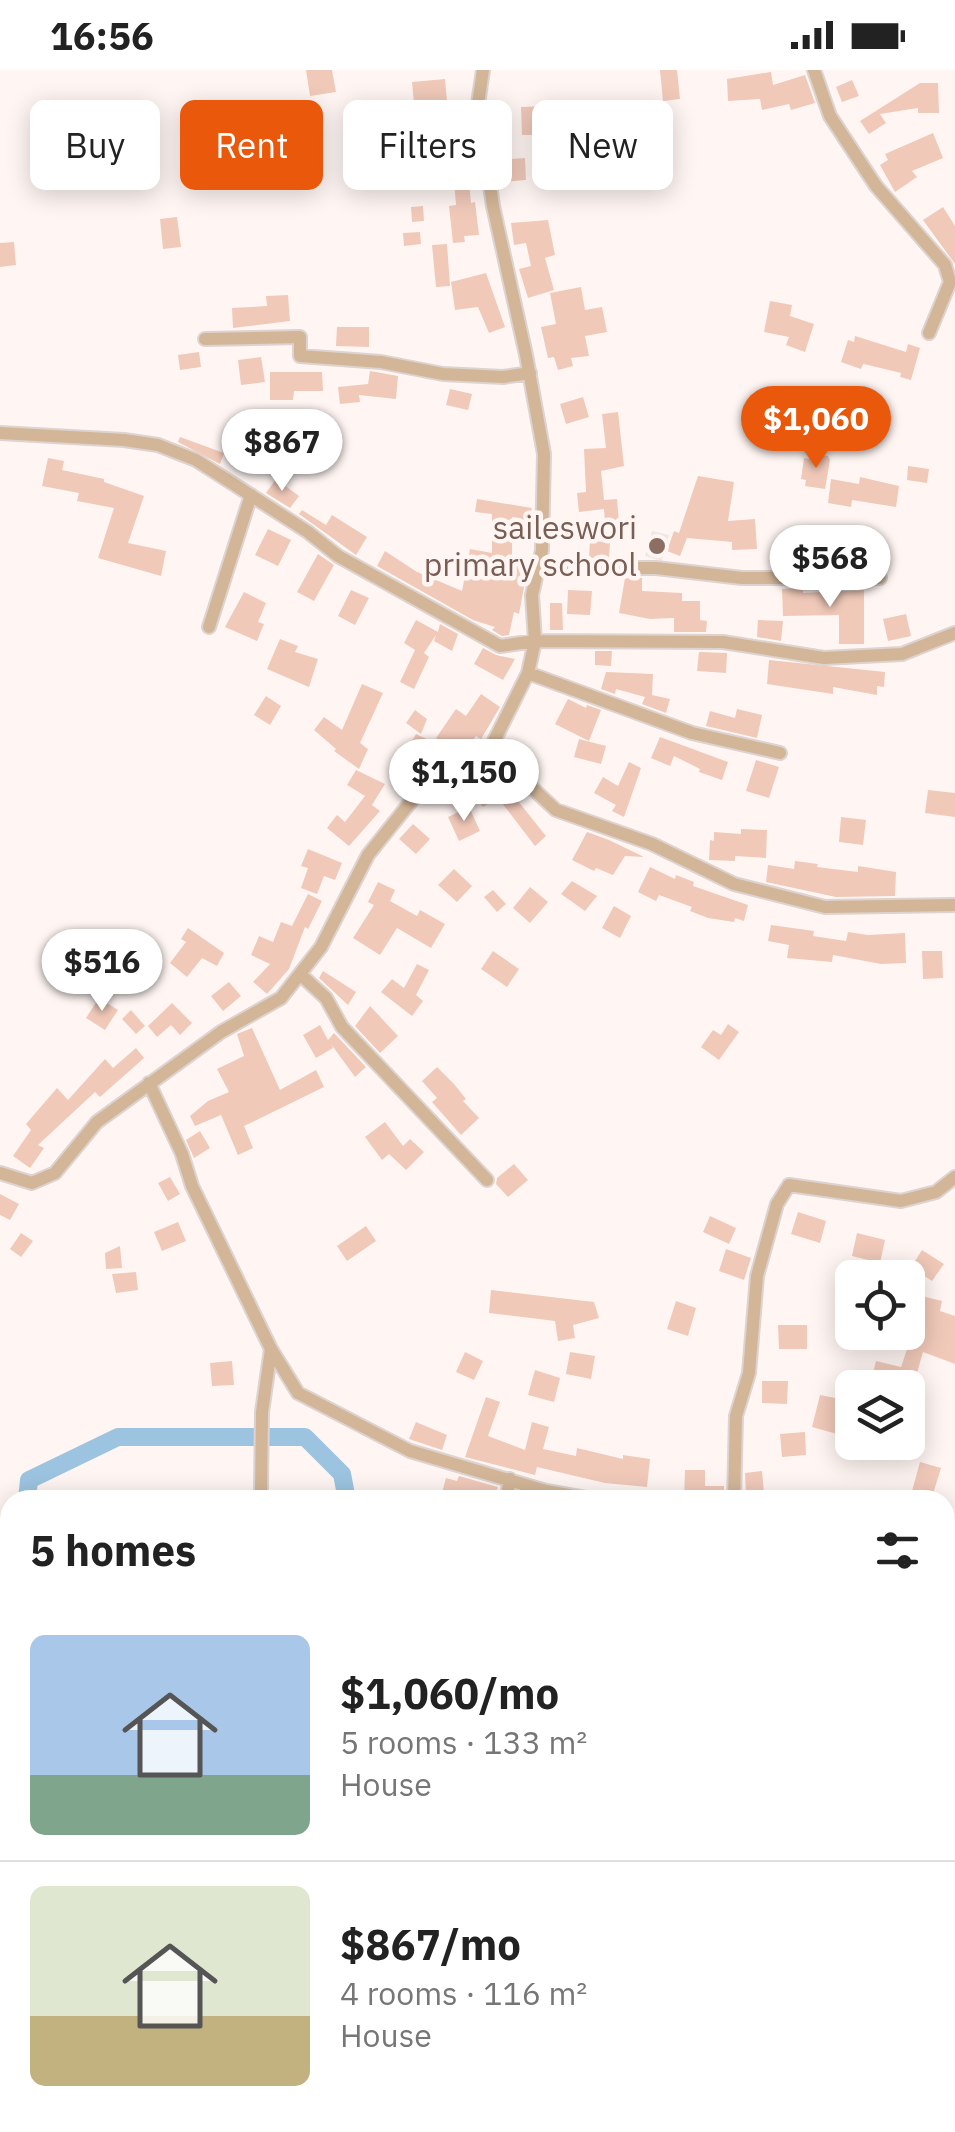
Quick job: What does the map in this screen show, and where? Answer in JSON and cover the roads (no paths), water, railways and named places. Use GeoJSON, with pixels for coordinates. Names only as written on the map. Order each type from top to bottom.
{"type":"FeatureCollection","features":[{"type":"Feature","properties":{"kind":"street"},"geometry":{"type":"LineString","coordinates":[[0,1172],[32,1183],[55,1173],[96,1122],[221,1032],[281,998],[322,947],[368,855],[417,794],[490,749],[528,673],[535,642],[532,594],[542,550],[544,454],[490,189],[478,104],[483,70]]}},
{"type":"Feature","properties":{"kind":"street"},"geometry":{"type":"LineString","coordinates":[[814,70],[830,116],[876,186],[945,264],[950,282],[929,333]]}},
{"type":"Feature","properties":{"kind":"street"},"geometry":{"type":"LineString","coordinates":[[205,339],[300,338],[300,356],[381,362],[443,374],[503,377],[530,373]]}},
{"type":"Feature","properties":{"kind":"street"},"geometry":{"type":"LineString","coordinates":[[0,433],[158,445],[196,460],[308,532],[338,556],[500,646],[535,642],[722,642],[824,658],[902,654],[955,633]]}},
{"type":"Feature","properties":{"kind":"street"},"geometry":{"type":"LineString","coordinates":[[209,627],[251,496]]}},
{"type":"Feature","properties":{"kind":"street"},"geometry":{"type":"LineString","coordinates":[[538,568],[656,568],[742,578],[880,578]]}},
{"type":"Feature","properties":{"kind":"street"},"geometry":{"type":"LineString","coordinates":[[528,673],[692,733],[780,754]]}},
{"type":"Feature","properties":{"kind":"street"},"geometry":{"type":"LineString","coordinates":[[490,749],[556,810],[652,844],[734,884],[825,907],[955,905]]}},
{"type":"Feature","properties":{"kind":"street"},"geometry":{"type":"LineString","coordinates":[[300,974],[326,998],[342,1027],[487,1180]]}},
{"type":"Feature","properties":{"kind":"street"},"geometry":{"type":"LineString","coordinates":[[149,1083],[182,1154],[192,1186],[271,1349],[298,1393],[410,1450],[540,1490]]}},
{"type":"Feature","properties":{"kind":"street"},"geometry":{"type":"LineString","coordinates":[[734,1490],[736,1416],[750,1372],[756,1276],[777,1204],[790,1185],[901,1201],[936,1192],[955,1177]]}},
{"type":"Feature","properties":{"kind":"street"},"geometry":{"type":"LineString","coordinates":[[263,1490],[262,1412],[271,1349]]}},
{"type":"Feature","properties":{"kind":"street"},"geometry":{"type":"LineString","coordinates":[[508,1490],[510,1479]]}},
{"type":"Feature","properties":{"kind":"waterway"},"geometry":{"type":"LineString","coordinates":[[28,1490],[29,1480],[118,1437],[305,1437],[342,1474],[345,1490]]}},
{"type":"Feature","properties":{"kind":"place","name":"saileswori primary school"},"geometry":{"type":"Point","coordinates":[657,546]}}]}
